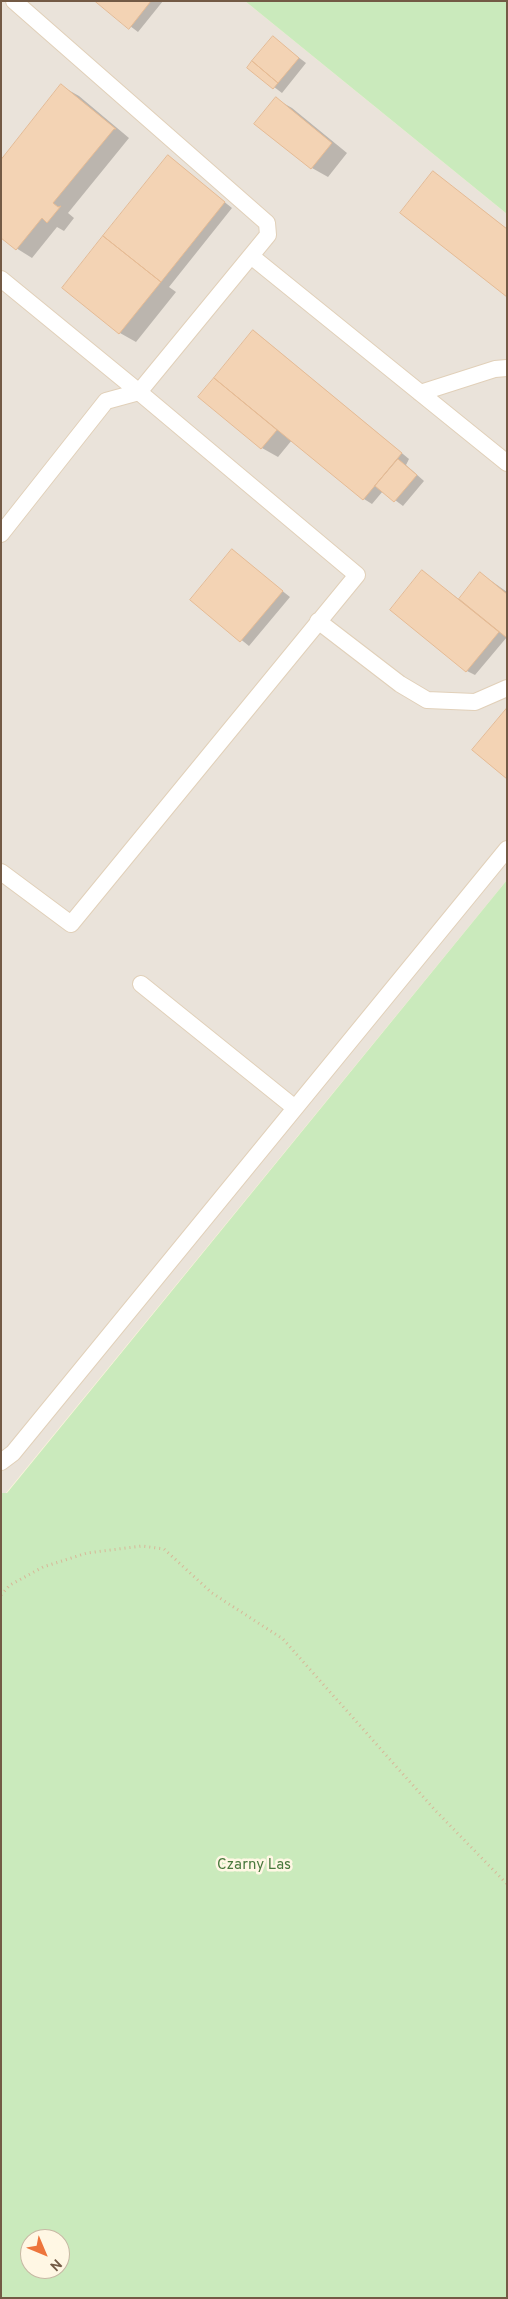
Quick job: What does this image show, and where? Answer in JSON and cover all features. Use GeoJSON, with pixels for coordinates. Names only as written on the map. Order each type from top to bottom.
{"type":"FeatureCollection","features":[{"type":"Feature","properties":{"kind":"lane"},"geometry":{"type":"LineString","coordinates":[[1,534],[106,401],[139,392],[268,234],[267,223],[14,1]]}},
{"type":"Feature","properties":{"kind":"lane"},"geometry":{"type":"LineString","coordinates":[[251,256],[507,462]]}},
{"type":"Feature","properties":{"kind":"lane"},"geometry":{"type":"LineString","coordinates":[[1,280],[139,392],[357,575],[71,924],[1,872]]}},
{"type":"Feature","properties":{"kind":"lane"},"geometry":{"type":"LineString","coordinates":[[420,393],[494,369],[507,368]]}},
{"type":"Feature","properties":{"kind":"lane"},"geometry":{"type":"LineString","coordinates":[[318,621],[400,684],[427,700],[475,702],[507,688]]}},
{"type":"Feature","properties":{"kind":"lane"},"geometry":{"type":"LineString","coordinates":[[1,1462],[13,1454],[507,849]]}},
{"type":"Feature","properties":{"kind":"lane"},"geometry":{"type":"LineString","coordinates":[[141,984],[295,1108]]}},
{"type":"Feature","properties":{"kind":"path"},"geometry":{"type":"LineString","coordinates":[[1,1595],[10,1585],[43,1567],[87,1553],[142,1546],[164,1549],[212,1593],[283,1639],[434,1809],[507,1884]]}},
{"type":"Feature","properties":{"kind":"shaded area"},"geometry":{"type":"Polygon","coordinates":[[[1,1],[245,1],[507,214],[507,880],[6,1493],[1,1493],[1,1]]]}},
{"type":"Feature","properties":{"kind":"green space"},"geometry":{"type":"Polygon","coordinates":[[[245,1],[507,1],[507,214],[245,1]]]}},
{"type":"Feature","properties":{"kind":"green space","name":"Czarny Las"},"geometry":{"type":"Polygon","coordinates":[[[507,880],[507,2298],[1,2298],[1,1493],[7,1493],[507,880]]]}},
{"type":"Feature","properties":{"kind":"building"},"geometry":{"type":"Polygon","coordinates":[[[95,1],[151,1],[129,29],[95,1]]]}},
{"type":"Feature","properties":{"kind":"building"},"geometry":{"type":"Polygon","coordinates":[[[273,36],[299,58],[278,83],[252,61],[273,36]]]}},
{"type":"Feature","properties":{"kind":"building"},"geometry":{"type":"Polygon","coordinates":[[[252,61],[278,83],[273,89],[247,68],[252,61]]]}},
{"type":"Feature","properties":{"kind":"building"},"geometry":{"type":"Polygon","coordinates":[[[61,84],[116,129],[114,129],[53,203],[58,207],[61,206],[47,223],[42,218],[16,250],[1,238],[1,160],[61,84]]]}},
{"type":"Feature","properties":{"kind":"building"},"geometry":{"type":"Polygon","coordinates":[[[276,97],[332,143],[311,169],[254,124],[276,97]]]}},
{"type":"Feature","properties":{"kind":"building"},"geometry":{"type":"Polygon","coordinates":[[[168,155],[225,202],[161,282],[103,236],[168,155]]]}},
{"type":"Feature","properties":{"kind":"building"},"geometry":{"type":"Polygon","coordinates":[[[433,171],[507,229],[507,297],[400,213],[433,171]]]}},
{"type":"Feature","properties":{"kind":"building"},"geometry":{"type":"Polygon","coordinates":[[[103,236],[161,282],[119,334],[62,288],[103,236]]]}},
{"type":"Feature","properties":{"kind":"building"},"geometry":{"type":"Polygon","coordinates":[[[253,330],[402,453],[363,500],[214,378],[253,330]]]}},
{"type":"Feature","properties":{"kind":"building"},"geometry":{"type":"Polygon","coordinates":[[[214,378],[277,430],[261,449],[198,397],[214,378]]]}},
{"type":"Feature","properties":{"kind":"building"},"geometry":{"type":"Polygon","coordinates":[[[398,459],[417,475],[394,502],[375,486],[398,459]]]}},
{"type":"Feature","properties":{"kind":"building"},"geometry":{"type":"Polygon","coordinates":[[[232,549],[283,591],[240,642],[190,600],[232,549]]]}},
{"type":"Feature","properties":{"kind":"building"},"geometry":{"type":"Polygon","coordinates":[[[422,570],[499,632],[466,672],[390,610],[422,570]]]}},
{"type":"Feature","properties":{"kind":"building"},"geometry":{"type":"Polygon","coordinates":[[[480,572],[507,594],[507,638],[459,599],[480,572]]]}},
{"type":"Feature","properties":{"kind":"building"},"geometry":{"type":"Polygon","coordinates":[[[507,708],[507,779],[472,750],[507,708]]]}}]}
